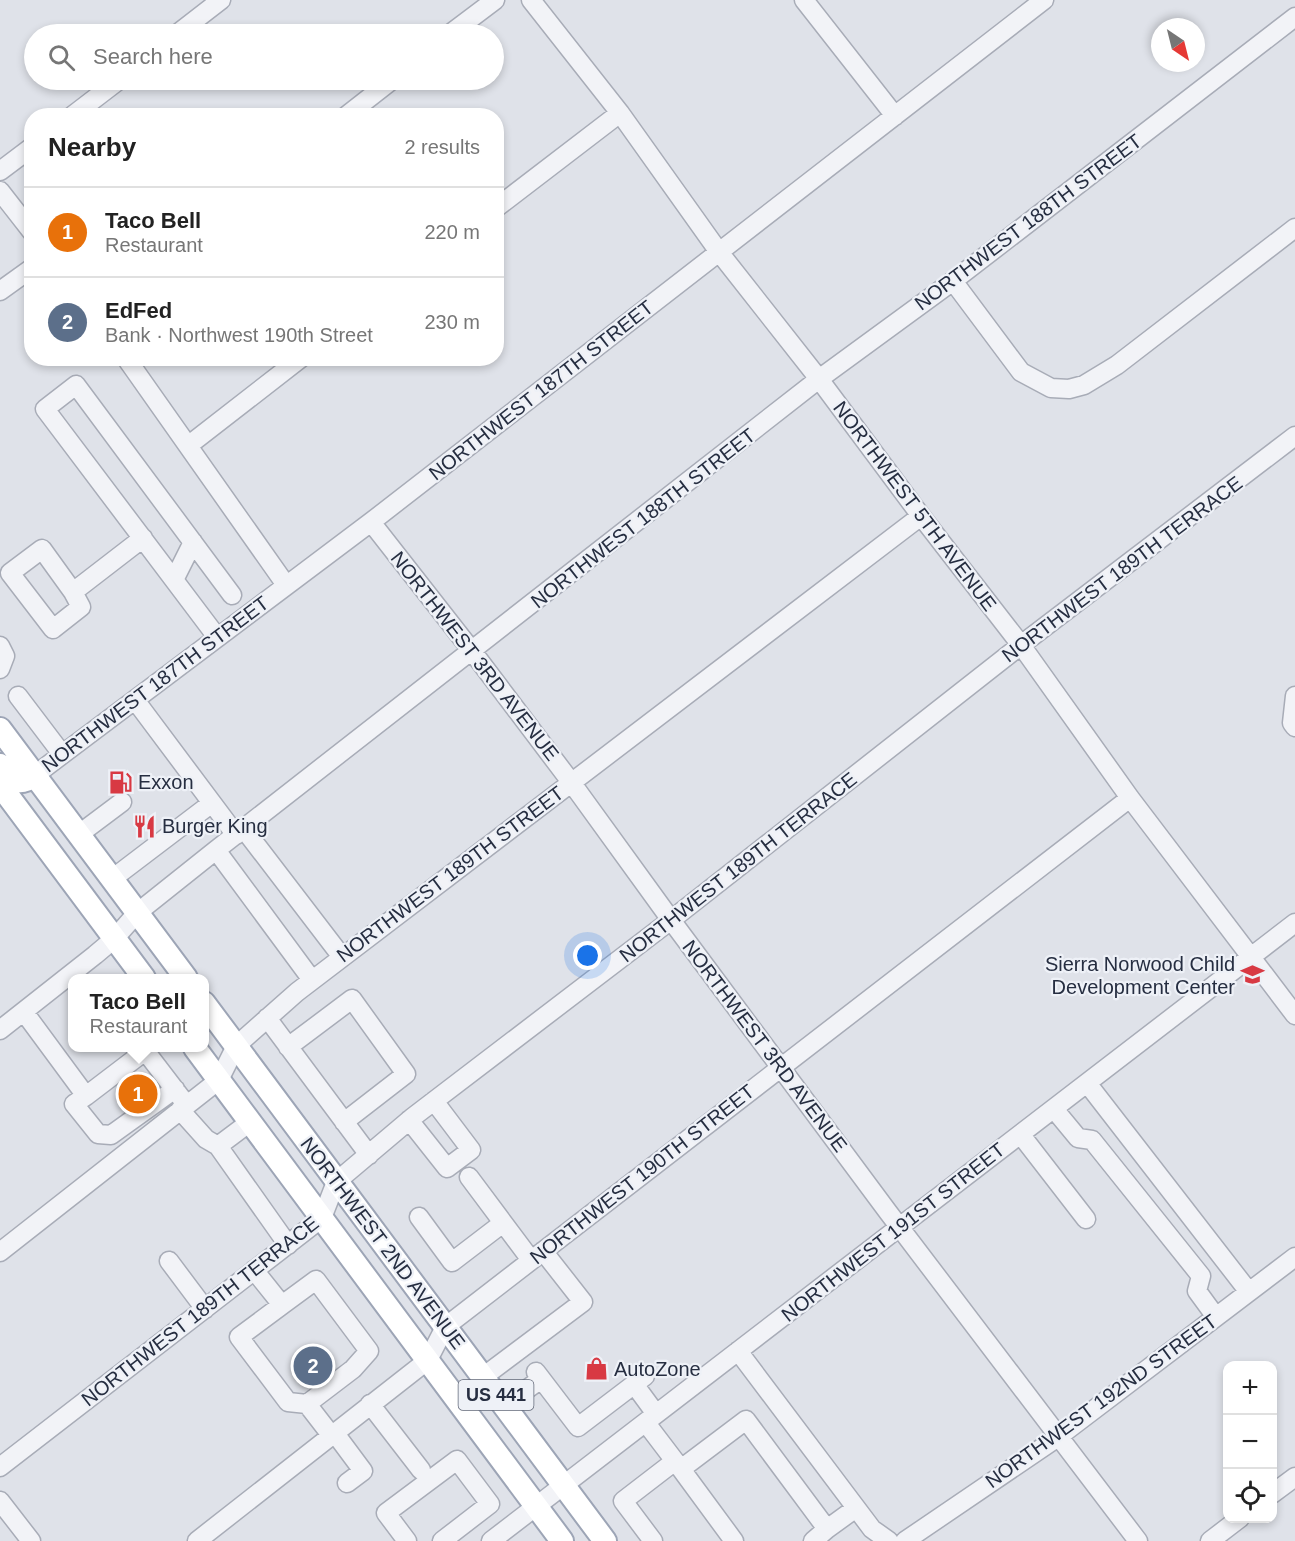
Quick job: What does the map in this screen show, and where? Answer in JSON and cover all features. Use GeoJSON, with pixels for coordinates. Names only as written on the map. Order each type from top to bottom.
{"type":"FeatureCollection","features":[{"type":"Feature","properties":{"kind":"main road"},"geometry":{"type":"LineString","coordinates":[[0,729],[183,974]]}},
{"type":"Feature","properties":{"kind":"main road"},"geometry":{"type":"LineString","coordinates":[[0,765],[10,777],[19,782],[26,782],[35,775]]}},
{"type":"Feature","properties":{"kind":"main road"},"geometry":{"type":"LineString","coordinates":[[3,794],[141,974]]}},
{"type":"Feature","properties":{"kind":"main road","name":"NORTHWEST 2ND AVENUE"},"geometry":{"type":"LineString","coordinates":[[209,1010],[605,1541]]}},
{"type":"Feature","properties":{"kind":"main road","name":"NORTHWEST 2ND AVENUE"},"geometry":{"type":"LineString","coordinates":[[199,1052],[562,1541]]}},
{"type":"Feature","properties":{"kind":"street"},"geometry":{"type":"LineString","coordinates":[[190,24],[221,0]]}},
{"type":"Feature","properties":{"kind":"street"},"geometry":{"type":"LineString","coordinates":[[463,24],[495,0]]}},
{"type":"Feature","properties":{"kind":"street","name":"NORTHWEST 5TH AVENUE"},"geometry":{"type":"LineString","coordinates":[[531,0],[620,113],[719,252],[819,379],[1021,645],[1130,798],[1295,1015]]}},
{"type":"Feature","properties":{"kind":"street"},"geometry":{"type":"LineString","coordinates":[[804,0],[895,116]]}},
{"type":"Feature","properties":{"kind":"street","name":"NORTHWEST 187TH STREET"},"geometry":{"type":"LineString","coordinates":[[35,775],[371,522],[1044,0]]}},
{"type":"Feature","properties":{"kind":"street","name":"NORTHWEST 188TH STREET"},"geometry":{"type":"LineString","coordinates":[[86,973],[137,913],[216,850],[819,379],[953,281],[1295,17]]}},
{"type":"Feature","properties":{"kind":"street"},"geometry":{"type":"LineString","coordinates":[[82,108],[106,90]]}},
{"type":"Feature","properties":{"kind":"street"},"geometry":{"type":"LineString","coordinates":[[356,108],[379,90]]}},
{"type":"Feature","properties":{"kind":"street"},"geometry":{"type":"LineString","coordinates":[[504,202],[620,113]]}},
{"type":"Feature","properties":{"kind":"street"},"geometry":{"type":"LineString","coordinates":[[0,171],[24,153]]}},
{"type":"Feature","properties":{"kind":"street"},"geometry":{"type":"LineString","coordinates":[[0,191],[24,222]]}},
{"type":"Feature","properties":{"kind":"street"},"geometry":{"type":"LineString","coordinates":[[953,281],[1021,372],[1051,388],[1069,388],[1084,385],[1117,365],[1295,228]]}},
{"type":"Feature","properties":{"kind":"street"},"geometry":{"type":"LineString","coordinates":[[0,291],[24,274]]}},
{"type":"Feature","properties":{"kind":"street"},"geometry":{"type":"LineString","coordinates":[[132,366],[286,585]]}},
{"type":"Feature","properties":{"kind":"street"},"geometry":{"type":"LineString","coordinates":[[189,445],[291,366]]}},
{"type":"Feature","properties":{"kind":"street"},"geometry":{"type":"LineString","coordinates":[[218,637],[45,409],[76,385],[232,595]]}},
{"type":"Feature","properties":{"kind":"street","name":"NORTHWEST 189TH TERRACE"},"geometry":{"type":"LineString","coordinates":[[0,1467],[322,1218],[336,1182],[409,1120],[671,921],[1021,645],[1295,436]]}},
{"type":"Feature","properties":{"kind":"street","name":"NORTHWEST 189TH STREET"},"geometry":{"type":"LineString","coordinates":[[0,1252],[219,1080],[236,1046],[312,980],[921,516]]}},
{"type":"Feature","properties":{"kind":"street","name":"NORTHWEST 3RD AVENUE"},"geometry":{"type":"LineString","coordinates":[[371,522],[571,782],[780,1068],[1138,1541]]}},
{"type":"Feature","properties":{"kind":"street"},"geometry":{"type":"LineString","coordinates":[[73,592],[143,538]]}},
{"type":"Feature","properties":{"kind":"street"},"geometry":{"type":"LineString","coordinates":[[174,580],[193,542]]}},
{"type":"Feature","properties":{"kind":"street"},"geometry":{"type":"LineString","coordinates":[[0,646],[5,656],[0,669]]}},
{"type":"Feature","properties":{"kind":"street"},"geometry":{"type":"LineString","coordinates":[[18,696],[62,754]]}},
{"type":"Feature","properties":{"kind":"street"},"geometry":{"type":"LineString","coordinates":[[1294,725],[1295,696]]}},
{"type":"Feature","properties":{"kind":"street"},"geometry":{"type":"LineString","coordinates":[[135,700],[212,803],[240,832],[342,957]]}},
{"type":"Feature","properties":{"kind":"street","name":"NORTHWEST 190TH STREET"},"geometry":{"type":"LineString","coordinates":[[197,1541],[428,1360],[445,1327],[1130,798]]}},
{"type":"Feature","properties":{"kind":"street"},"geometry":{"type":"LineString","coordinates":[[78,835],[122,802]]}},
{"type":"Feature","properties":{"kind":"street"},"geometry":{"type":"LineString","coordinates":[[112,879],[212,803]]}},
{"type":"Feature","properties":{"kind":"street"},"geometry":{"type":"LineString","coordinates":[[216,850],[312,980]]}},
{"type":"Feature","properties":{"kind":"street","name":"NORTHWEST 191ST STREET"},"geometry":{"type":"LineString","coordinates":[[501,1538],[537,1506],[1295,924]]}},
{"type":"Feature","properties":{"kind":"street","name":"NORTHWEST 188TH STREET"},"geometry":{"type":"LineString","coordinates":[[0,1029],[68,984]]}},
{"type":"Feature","properties":{"kind":"street"},"geometry":{"type":"LineString","coordinates":[[288,1047],[352,999],[406,1074],[344,1122]]}},
{"type":"Feature","properties":{"kind":"street"},"geometry":{"type":"LineString","coordinates":[[24,1012],[86,1096]]}},
{"type":"Feature","properties":{"kind":"street"},"geometry":{"type":"LineString","coordinates":[[267,1018],[369,1155]]}},
{"type":"Feature","properties":{"kind":"street"},"geometry":{"type":"LineString","coordinates":[[141,1052],[74,1104],[98,1134],[111,1135],[175,1089]]}},
{"type":"Feature","properties":{"kind":"street"},"geometry":{"type":"LineString","coordinates":[[149,1052],[175,1089],[183,1108],[206,1139],[218,1146],[288,1245]]}},
{"type":"Feature","properties":{"kind":"street"},"geometry":{"type":"LineString","coordinates":[[1087,1083],[1249,1292]]}},
{"type":"Feature","properties":{"kind":"street"},"geometry":{"type":"LineString","coordinates":[[409,1120],[447,1168],[471,1150],[434,1101]]}},
{"type":"Feature","properties":{"kind":"street"},"geometry":{"type":"LineString","coordinates":[[1053,1109],[1078,1138],[1092,1140],[1201,1276]]}},
{"type":"Feature","properties":{"kind":"street"},"geometry":{"type":"LineString","coordinates":[[218,1146],[250,1122]]}},
{"type":"Feature","properties":{"kind":"street"},"geometry":{"type":"LineString","coordinates":[[1021,1135],[1086,1219]]}},
{"type":"Feature","properties":{"kind":"street"},"geometry":{"type":"LineString","coordinates":[[469,1177],[503,1223],[583,1302],[483,1377]]}},
{"type":"Feature","properties":{"kind":"street"},"geometry":{"type":"LineString","coordinates":[[419,1217],[452,1262],[503,1223]]}},
{"type":"Feature","properties":{"kind":"street","name":"NORTHWEST 192ND STREET"},"geometry":{"type":"LineString","coordinates":[[905,1541],[1058,1437],[1295,1257]]}},
{"type":"Feature","properties":{"kind":"street"},"geometry":{"type":"LineString","coordinates":[[1216,1317],[1197,1291],[1201,1276],[1224,1260]]}},
{"type":"Feature","properties":{"kind":"street"},"geometry":{"type":"LineString","coordinates":[[169,1261],[205,1309]]}},
{"type":"Feature","properties":{"kind":"street"},"geometry":{"type":"LineString","coordinates":[[254,1270],[282,1305]]}},
{"type":"Feature","properties":{"kind":"street"},"geometry":{"type":"LineString","coordinates":[[316,1280],[369,1351],[353,1369],[308,1404],[288,1402],[239,1337],[282,1305],[316,1280]]}},
{"type":"Feature","properties":{"kind":"street"},"geometry":{"type":"LineString","coordinates":[[738,1351],[872,1529],[889,1541]]}},
{"type":"Feature","properties":{"kind":"street"},"geometry":{"type":"LineString","coordinates":[[504,1406],[539,1376],[578,1427],[639,1380],[651,1419],[678,1465],[734,1541]]}},
{"type":"Feature","properties":{"kind":"street"},"geometry":{"type":"LineString","coordinates":[[308,1404],[363,1471],[347,1483]]}},
{"type":"Feature","properties":{"kind":"street"},"geometry":{"type":"LineString","coordinates":[[370,1404],[420,1470]]}},
{"type":"Feature","properties":{"kind":"street"},"geometry":{"type":"LineString","coordinates":[[653,1541],[623,1501],[746,1420],[827,1529]]}},
{"type":"Feature","properties":{"kind":"street"},"geometry":{"type":"LineString","coordinates":[[407,1541],[386,1513],[457,1460],[490,1504],[442,1541]]}},
{"type":"Feature","properties":{"kind":"street"},"geometry":{"type":"LineString","coordinates":[[1277,1490],[1295,1477]]}},
{"type":"Feature","properties":{"kind":"street"},"geometry":{"type":"LineString","coordinates":[[0,1502],[31,1541]]}},
{"type":"Feature","properties":{"kind":"street"},"geometry":{"type":"LineString","coordinates":[[813,1541],[856,1508]]}},
{"type":"Feature","properties":{"kind":"street"},"geometry":{"type":"LineString","coordinates":[[1210,1541],[1233,1523]]}},
{"type":"Feature","properties":{"kind":"place","name":"Exxon"},"geometry":{"type":"Point","coordinates":[120,782]}},
{"type":"Feature","properties":{"kind":"place","name":"Burger King"},"geometry":{"type":"Point","coordinates":[144,826]}},
{"type":"Feature","properties":{"kind":"place","name":"Sierra Norwood Child Development Center"},"geometry":{"type":"Point","coordinates":[1253,975]}},
{"type":"Feature","properties":{"kind":"place","name":"Taco Bell"},"geometry":{"type":"Point","coordinates":[138,1094]}},
{"type":"Feature","properties":{"kind":"place","name":"EdFed"},"geometry":{"type":"Point","coordinates":[313,1366]}},
{"type":"Feature","properties":{"kind":"place","name":"AutoZone"},"geometry":{"type":"Point","coordinates":[596,1369]}}]}
